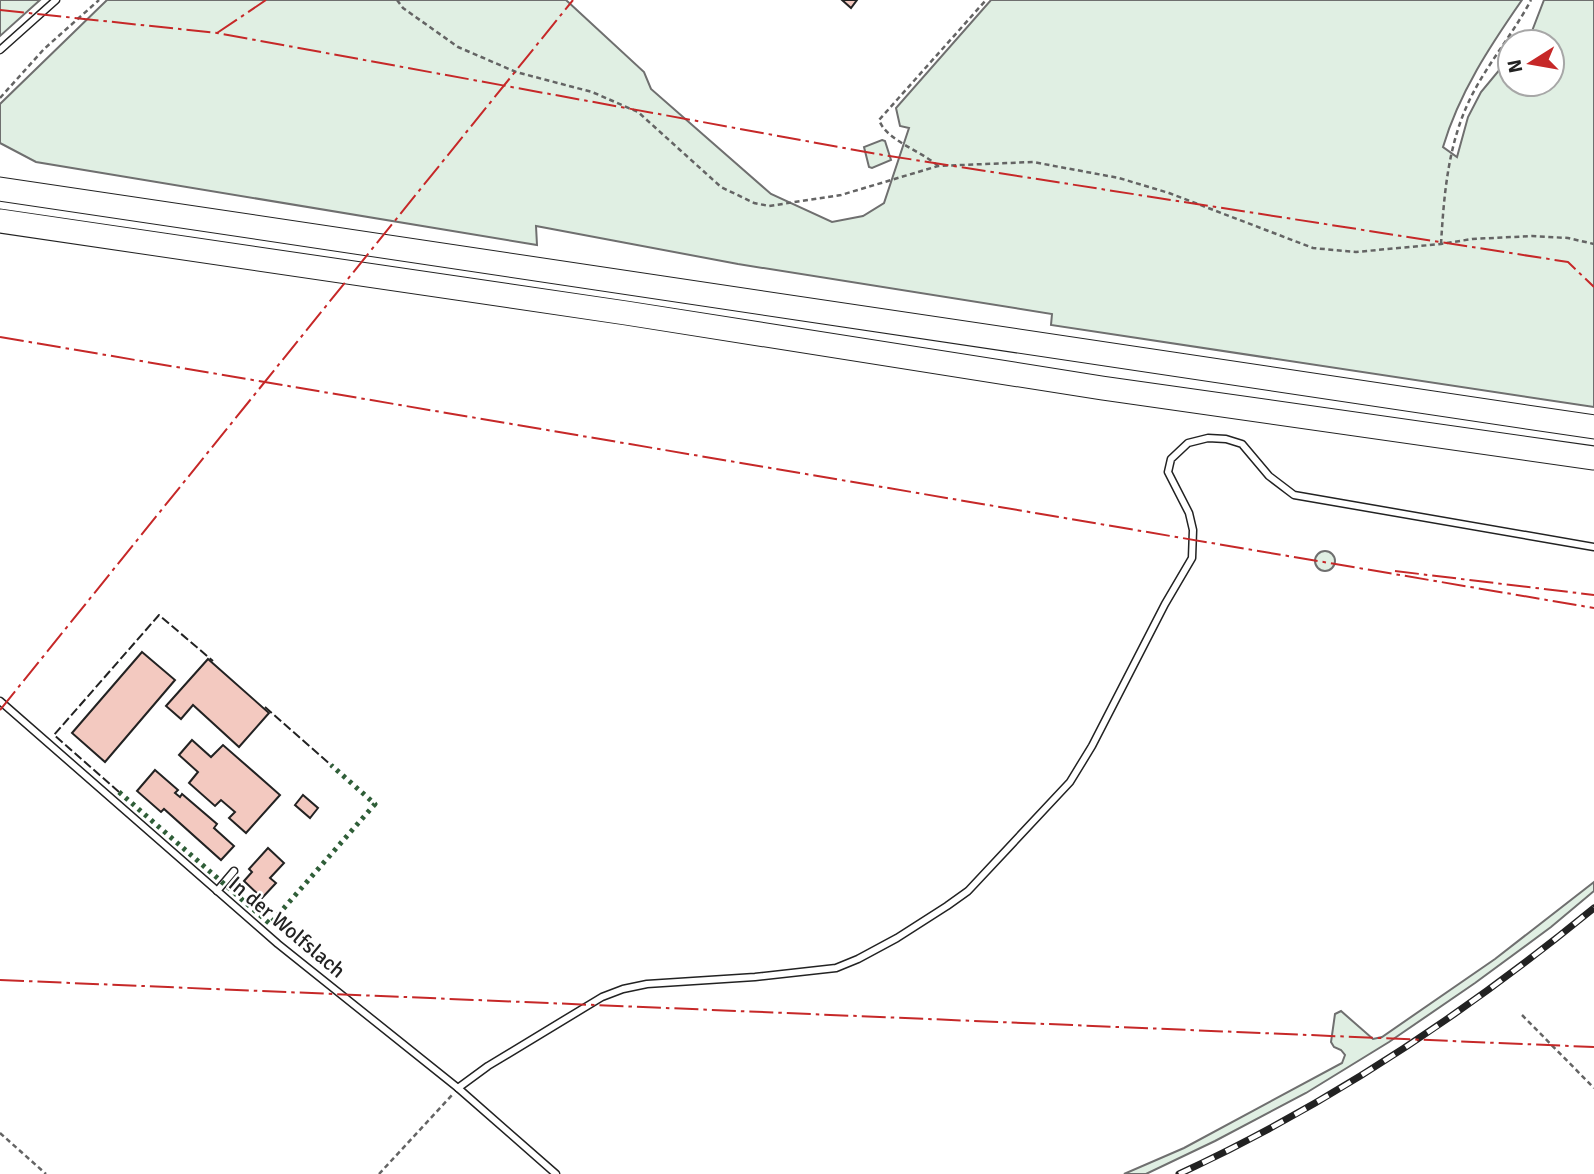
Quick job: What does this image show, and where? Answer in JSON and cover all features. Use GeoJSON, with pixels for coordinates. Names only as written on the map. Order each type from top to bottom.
{"type":"FeatureCollection","features":[{"type":"Feature","properties":{"kind":"highway"},"geometry":{"type":"LineString","coordinates":[[0,189],[1594,427]]}},
{"type":"Feature","properties":{"kind":"highway"},"geometry":{"type":"LineString","coordinates":[[0,220],[612,311],[1102,388],[1594,458]]}},
{"type":"Feature","properties":{"kind":"lane"},"geometry":{"type":"LineString","coordinates":[[0,50],[56,0]]}},
{"type":"Feature","properties":{"kind":"lane"},"geometry":{"type":"LineString","coordinates":[[458,1088],[488,1066],[602,997],[647,984],[755,977],[836,968],[897,938],[968,891],[1070,782],[1092,746],[1165,604],[1192,558],[1194,530],[1189,513],[1168,472],[1171,459],[1188,443],[1208,438],[1226,439],[1242,444],[1269,476],[1294,495],[1594,547]]}},
{"type":"Feature","properties":{"kind":"lane","name":"In der Wolfslach"},"geometry":{"type":"LineString","coordinates":[[0,701],[217,891],[458,1088],[556,1174]]}},
{"type":"Feature","properties":{"kind":"lane"},"geometry":{"type":"LineString","coordinates":[[113,800],[119,792]]}},
{"type":"Feature","properties":{"kind":"lane"},"geometry":{"type":"LineString","coordinates":[[217,891],[234,872]]}},
{"type":"Feature","properties":{"kind":"path"},"geometry":{"type":"LineString","coordinates":[[0,98],[44,49],[99,0]]}},
{"type":"Feature","properties":{"kind":"path"},"geometry":{"type":"LineString","coordinates":[[397,0],[403,8],[458,47],[516,72],[593,92],[638,112],[721,187],[754,203],[769,206],[841,195],[938,166],[1033,162],[1119,178],[1169,193],[1313,248],[1356,252],[1472,239],[1532,236],[1568,238],[1594,244]]}},
{"type":"Feature","properties":{"kind":"path"},"geometry":{"type":"LineString","coordinates":[[938,166],[927,156],[888,134],[879,120],[986,0]]}},
{"type":"Feature","properties":{"kind":"path"},"geometry":{"type":"LineString","coordinates":[[1441,244],[1446,180],[1460,124],[1472,95],[1531,0]]}},
{"type":"Feature","properties":{"kind":"path"},"geometry":{"type":"LineString","coordinates":[[1522,1015],[1594,1088]]}},
{"type":"Feature","properties":{"kind":"path"},"geometry":{"type":"LineString","coordinates":[[379,1174],[458,1088]]}},
{"type":"Feature","properties":{"kind":"path"},"geometry":{"type":"LineString","coordinates":[[0,1133],[46,1174]]}},
{"type":"Feature","properties":{"kind":"green space"},"geometry":{"type":"Polygon","coordinates":[[[0,0],[40,0],[0,36],[0,0]]]}},
{"type":"Feature","properties":{"kind":"green space"},"geometry":{"type":"Polygon","coordinates":[[[107,0],[566,0],[644,72],[651,89],[771,194],[832,222],[863,216],[884,203],[909,128],[900,126],[896,108],[991,0],[1522,0],[1503,28],[1496,28],[1496,39],[1467,89],[1450,127],[1443,147],[1457,157],[1468,117],[1481,92],[1496,74],[1496,98],[1566,98],[1566,28],[1533,28],[1544,0],[1594,0],[1594,407],[1051,325],[1052,314],[738,264],[536,226],[537,245],[36,162],[0,143],[0,104],[107,0]]]}},
{"type":"Feature","properties":{"kind":"green space"},"geometry":{"type":"Polygon","coordinates":[[[885,141],[891,160],[869,167],[864,147],[885,141]]]}},
{"type":"Feature","properties":{"kind":"green space"},"geometry":{"type":"Polygon","coordinates":[[[1325,551],[1332,554],[1335,561],[1332,568],[1325,571],[1318,568],[1315,561],[1318,554],[1325,551]]]}},
{"type":"Feature","properties":{"kind":"green space"},"geometry":{"type":"Polygon","coordinates":[[[1594,882],[1594,891],[1551,927],[1389,1042],[1306,1093],[1215,1141],[1146,1174],[1124,1174],[1184,1148],[1342,1063],[1345,1055],[1331,1042],[1335,1014],[1341,1011],[1373,1039],[1382,1037],[1495,959],[1594,882]]]}},
{"type":"Feature","properties":{"kind":"building"},"geometry":{"type":"Polygon","coordinates":[[[842,0],[857,0],[851,8],[842,0]]]}},
{"type":"Feature","properties":{"kind":"building"},"geometry":{"type":"Polygon","coordinates":[[[142,652],[175,680],[105,762],[72,733],[142,652]]]}},
{"type":"Feature","properties":{"kind":"building"},"geometry":{"type":"Polygon","coordinates":[[[208,659],[269,713],[239,747],[193,705],[181,719],[166,706],[208,659]]]}},
{"type":"Feature","properties":{"kind":"building"},"geometry":{"type":"Polygon","coordinates":[[[192,740],[211,757],[223,745],[280,795],[246,833],[229,818],[235,812],[221,800],[215,806],[189,783],[198,772],[179,755],[192,740]]]}},
{"type":"Feature","properties":{"kind":"building"},"geometry":{"type":"Polygon","coordinates":[[[155,770],[178,790],[175,793],[180,797],[182,794],[217,824],[214,828],[234,846],[221,860],[164,809],[161,812],[137,791],[155,770]]]}},
{"type":"Feature","properties":{"kind":"building"},"geometry":{"type":"Polygon","coordinates":[[[303,795],[318,808],[310,818],[295,805],[303,795]]]}},
{"type":"Feature","properties":{"kind":"building"},"geometry":{"type":"Polygon","coordinates":[[[268,848],[284,863],[270,878],[276,883],[262,898],[244,881],[252,872],[249,869],[268,848]]]}},
{"type":"Feature","properties":{"kind":"railway"},"geometry":{"type":"LineString","coordinates":[[1179,1174],[1289,1118],[1395,1054],[1497,984],[1594,908]]}},
{"type":"Feature","properties":{"kind":"hedge"},"geometry":{"type":"LineString","coordinates":[[119,792],[270,924],[375,804],[331,765]]}},
{"type":"Feature","properties":{"kind":"fence"},"geometry":{"type":"LineString","coordinates":[[119,792],[54,735],[159,615],[213,661]]}},
{"type":"Feature","properties":{"kind":"fence"},"geometry":{"type":"LineString","coordinates":[[265,707],[331,765]]}},
{"type":"Feature","properties":{"kind":"power"},"geometry":{"type":"LineString","coordinates":[[217,33],[266,0]]}},
{"type":"Feature","properties":{"kind":"power"},"geometry":{"type":"LineString","coordinates":[[0,710],[573,0]]}},
{"type":"Feature","properties":{"kind":"power"},"geometry":{"type":"LineString","coordinates":[[0,10],[217,33],[877,154],[1568,262],[1594,287]]}},
{"type":"Feature","properties":{"kind":"power"},"geometry":{"type":"LineString","coordinates":[[0,337],[1594,608]]}},
{"type":"Feature","properties":{"kind":"power"},"geometry":{"type":"LineString","coordinates":[[1395,571],[1594,595]]}},
{"type":"Feature","properties":{"kind":"power"},"geometry":{"type":"LineString","coordinates":[[0,980],[1594,1047]]}}]}
